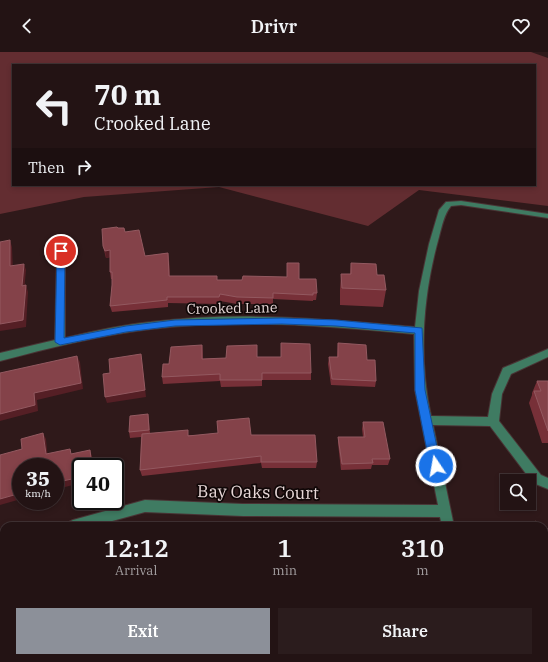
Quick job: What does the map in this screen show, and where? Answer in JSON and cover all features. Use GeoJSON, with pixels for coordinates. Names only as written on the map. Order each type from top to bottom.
{"type":"FeatureCollection","features":[{"type":"Feature","properties":{"kind":"street"},"geometry":{"type":"LineString","coordinates":[[447,522],[420,390],[419,330],[423,291],[433,244],[443,210],[452,203],[461,202],[548,216]]}},
{"type":"Feature","properties":{"kind":"street"},"geometry":{"type":"LineString","coordinates":[[60,342],[61,251]]}},
{"type":"Feature","properties":{"kind":"street","name":"Crooked Lane"},"geometry":{"type":"LineString","coordinates":[[0,357],[60,342],[126,329],[175,323],[282,321],[336,323],[419,330]]}},
{"type":"Feature","properties":{"kind":"street"},"geometry":{"type":"LineString","coordinates":[[548,353],[507,371],[497,394],[493,422],[537,479],[548,484]]}},
{"type":"Feature","properties":{"kind":"street"},"geometry":{"type":"LineString","coordinates":[[426,420],[493,422]]}},
{"type":"Feature","properties":{"kind":"street","name":"Bay Oaks Court"},"geometry":{"type":"LineString","coordinates":[[87,522],[145,506],[243,510],[445,511]]}},
{"type":"Feature","properties":{"kind":"shaded area"},"geometry":{"type":"Polygon","coordinates":[[[0,52],[531,52],[548,58],[548,206],[419,190],[368,226],[219,187],[84,197],[0,214],[0,52]]]}},
{"type":"Feature","properties":{"kind":"building"},"geometry":{"type":"Polygon","coordinates":[[[117,227],[124,228],[125,232],[139,230],[145,256],[168,253],[169,276],[217,276],[217,280],[242,280],[243,276],[287,277],[287,263],[299,263],[299,279],[316,279],[317,293],[313,293],[313,295],[273,293],[273,298],[237,297],[220,294],[219,297],[167,297],[167,300],[110,306],[112,272],[110,272],[110,250],[105,251],[103,246],[102,229],[117,227]]]}},
{"type":"Feature","properties":{"kind":"building"},"geometry":{"type":"Polygon","coordinates":[[[10,240],[10,266],[24,264],[22,286],[26,285],[23,320],[0,324],[0,242],[10,240]]]}},
{"type":"Feature","properties":{"kind":"building"},"geometry":{"type":"Polygon","coordinates":[[[351,263],[376,264],[377,275],[384,275],[386,290],[342,288],[341,274],[351,274],[351,263]]]}},
{"type":"Feature","properties":{"kind":"building"},"geometry":{"type":"Polygon","coordinates":[[[281,343],[310,344],[311,373],[262,373],[262,380],[220,380],[220,374],[162,377],[163,364],[169,364],[171,347],[202,345],[202,359],[226,358],[227,346],[257,345],[257,357],[281,357],[281,343]]]}},
{"type":"Feature","properties":{"kind":"building"},"geometry":{"type":"Polygon","coordinates":[[[338,343],[366,345],[367,360],[375,360],[376,381],[332,379],[329,357],[338,357],[338,343]]]}},
{"type":"Feature","properties":{"kind":"building"},"geometry":{"type":"Polygon","coordinates":[[[141,354],[145,390],[105,397],[103,374],[110,373],[109,359],[141,354]]]}},
{"type":"Feature","properties":{"kind":"building"},"geometry":{"type":"Polygon","coordinates":[[[77,356],[81,383],[34,393],[35,405],[0,414],[0,373],[77,356]]]}},
{"type":"Feature","properties":{"kind":"building"},"geometry":{"type":"Polygon","coordinates":[[[537,381],[548,381],[548,431],[534,391],[541,391],[537,381]]]}},
{"type":"Feature","properties":{"kind":"building"},"geometry":{"type":"Polygon","coordinates":[[[148,414],[149,430],[129,432],[130,416],[148,414]]]}},
{"type":"Feature","properties":{"kind":"building"},"geometry":{"type":"Polygon","coordinates":[[[249,418],[251,435],[315,435],[317,462],[261,462],[261,456],[140,470],[142,434],[188,430],[188,436],[218,433],[217,421],[249,418]]]}},
{"type":"Feature","properties":{"kind":"building"},"geometry":{"type":"Polygon","coordinates":[[[363,422],[383,422],[390,459],[372,459],[373,463],[342,464],[338,437],[365,437],[363,422]]]}},
{"type":"Feature","properties":{"kind":"building"},"geometry":{"type":"Polygon","coordinates":[[[43,433],[46,454],[70,449],[71,454],[90,450],[91,458],[72,458],[72,479],[64,481],[64,458],[12,458],[12,496],[0,499],[0,455],[22,449],[21,439],[43,433]]]}},
{"type":"Feature","properties":{"kind":"route"},"geometry":{"type":"LineString","coordinates":[[61,251],[60,342],[126,329],[175,323],[282,321],[336,323],[419,330],[420,390],[436,466]]}}]}
